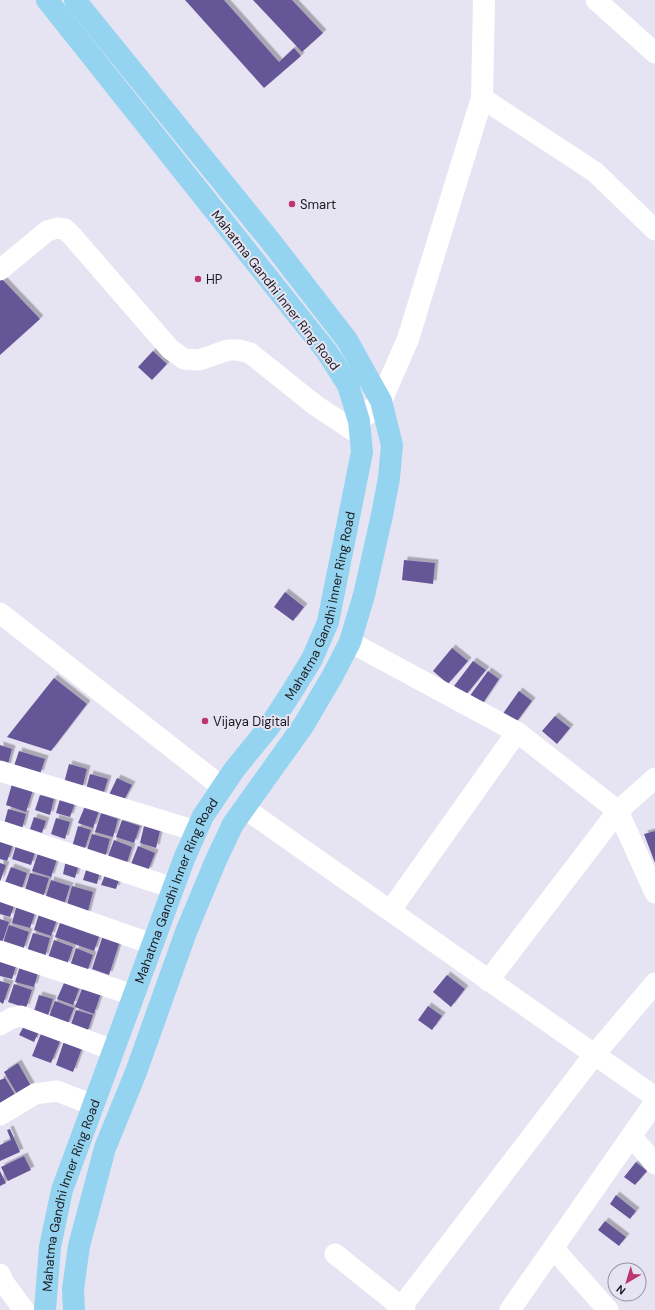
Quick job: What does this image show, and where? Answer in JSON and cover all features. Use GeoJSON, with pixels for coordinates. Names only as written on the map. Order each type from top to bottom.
{"type":"FeatureCollection","features":[{"type":"Feature","properties":{"kind":"main road","name":"Mahatma Gandhi Inner Ring Road"},"geometry":{"type":"LineString","coordinates":[[45,1310],[50,1247],[62,1190],[92,1105],[184,860],[203,816],[234,770],[269,727],[293,690],[312,659],[328,622],[362,452],[360,428],[348,385],[327,352],[47,0]]}},
{"type":"Feature","properties":{"kind":"main road","name":"Mahatma Gandhi Inner Ring Road"},"geometry":{"type":"LineString","coordinates":[[74,1310],[73,1289],[79,1246],[105,1148],[136,1072],[189,925],[216,860],[233,824],[303,726],[333,675],[350,642],[364,595],[382,515],[389,478],[392,445],[382,401],[351,347],[338,328],[272,243],[75,0]]}},
{"type":"Feature","properties":{"kind":"street"},"geometry":{"type":"LineString","coordinates":[[0,270],[47,231],[57,228],[65,229],[73,236],[170,349],[184,359],[199,360],[228,350],[239,350],[250,353],[315,405],[360,428],[382,401],[408,339],[482,98],[484,0]]}},
{"type":"Feature","properties":{"kind":"street"},"geometry":{"type":"LineString","coordinates":[[596,0],[655,53]]}},
{"type":"Feature","properties":{"kind":"street"},"geometry":{"type":"LineString","coordinates":[[482,98],[595,172],[655,230]]}},
{"type":"Feature","properties":{"kind":"street"},"geometry":{"type":"LineString","coordinates":[[0,613],[222,787]]}},
{"type":"Feature","properties":{"kind":"street"},"geometry":{"type":"LineString","coordinates":[[350,642],[517,732],[618,811],[655,893]]}},
{"type":"Feature","properties":{"kind":"street"},"geometry":{"type":"LineString","coordinates":[[390,911],[517,732]]}},
{"type":"Feature","properties":{"kind":"street"},"geometry":{"type":"LineString","coordinates":[[0,771],[196,831]]}},
{"type":"Feature","properties":{"kind":"street"},"geometry":{"type":"LineString","coordinates":[[488,981],[618,811],[655,778]]}},
{"type":"Feature","properties":{"kind":"street"},"geometry":{"type":"LineString","coordinates":[[244,808],[655,1097]]}},
{"type":"Feature","properties":{"kind":"street"},"geometry":{"type":"LineString","coordinates":[[0,831],[173,888]]}},
{"type":"Feature","properties":{"kind":"street"},"geometry":{"type":"LineString","coordinates":[[0,891],[152,944]]}},
{"type":"Feature","properties":{"kind":"street"},"geometry":{"type":"LineString","coordinates":[[0,951],[133,995]]}},
{"type":"Feature","properties":{"kind":"street"},"geometry":{"type":"LineString","coordinates":[[335,1254],[402,1309],[594,1055],[655,983]]}},
{"type":"Feature","properties":{"kind":"street"},"geometry":{"type":"LineString","coordinates":[[0,1025],[12,1018],[21,1016],[113,1050]]}},
{"type":"Feature","properties":{"kind":"street"},"geometry":{"type":"LineString","coordinates":[[0,1115],[36,1094],[57,1091],[92,1105]]}},
{"type":"Feature","properties":{"kind":"street"},"geometry":{"type":"LineString","coordinates":[[510,1310],[655,1102]]}},
{"type":"Feature","properties":{"kind":"street"},"geometry":{"type":"LineString","coordinates":[[631,1136],[655,1164]]}},
{"type":"Feature","properties":{"kind":"street"},"geometry":{"type":"LineString","coordinates":[[553,1248],[608,1310]]}},
{"type":"Feature","properties":{"kind":"street"},"geometry":{"type":"LineString","coordinates":[[0,1274],[4,1283],[24,1310]]}},
{"type":"Feature","properties":{"kind":"building"},"geometry":{"type":"Polygon","coordinates":[[[185,0],[224,0],[279,62],[294,48],[301,56],[264,88],[185,0]]]}},
{"type":"Feature","properties":{"kind":"building"},"geometry":{"type":"Polygon","coordinates":[[[253,0],[292,0],[323,33],[302,52],[253,0]]]}},
{"type":"Feature","properties":{"kind":"building"},"geometry":{"type":"Polygon","coordinates":[[[1,278],[40,319],[0,355],[0,279],[1,278]]]}},
{"type":"Feature","properties":{"kind":"building"},"geometry":{"type":"Polygon","coordinates":[[[153,351],[167,364],[152,380],[138,367],[153,351]]]}},
{"type":"Feature","properties":{"kind":"building"},"geometry":{"type":"Polygon","coordinates":[[[404,560],[435,563],[433,584],[402,580],[404,560]]]}},
{"type":"Feature","properties":{"kind":"building"},"geometry":{"type":"Polygon","coordinates":[[[285,592],[304,607],[293,621],[274,607],[285,592]]]}},
{"type":"Feature","properties":{"kind":"building"},"geometry":{"type":"Polygon","coordinates":[[[452,648],[468,661],[448,684],[433,671],[452,648]]]}},
{"type":"Feature","properties":{"kind":"building"},"geometry":{"type":"Polygon","coordinates":[[[473,661],[486,670],[466,695],[454,686],[473,661]]]}},
{"type":"Feature","properties":{"kind":"building"},"geometry":{"type":"Polygon","coordinates":[[[488,671],[499,679],[481,706],[469,697],[488,671]]]}},
{"type":"Feature","properties":{"kind":"building"},"geometry":{"type":"Polygon","coordinates":[[[54,678],[87,704],[51,751],[7,737],[54,678]]]}},
{"type":"Feature","properties":{"kind":"building"},"geometry":{"type":"Polygon","coordinates":[[[519,691],[532,701],[515,724],[502,715],[519,691]]]}},
{"type":"Feature","properties":{"kind":"building"},"geometry":{"type":"Polygon","coordinates":[[[555,716],[570,728],[557,744],[542,731],[555,716]]]}},
{"type":"Feature","properties":{"kind":"building"},"geometry":{"type":"Polygon","coordinates":[[[0,745],[12,749],[7,768],[0,766],[0,745]]]}},
{"type":"Feature","properties":{"kind":"building"},"geometry":{"type":"Polygon","coordinates":[[[19,751],[45,759],[40,774],[14,766],[19,751]]]}},
{"type":"Feature","properties":{"kind":"building"},"geometry":{"type":"Polygon","coordinates":[[[69,764],[87,769],[82,789],[64,783],[69,764]]]}},
{"type":"Feature","properties":{"kind":"building"},"geometry":{"type":"Polygon","coordinates":[[[90,774],[108,779],[102,798],[85,793],[90,774]]]}},
{"type":"Feature","properties":{"kind":"building"},"geometry":{"type":"Polygon","coordinates":[[[117,778],[132,785],[122,804],[108,797],[117,778]]]}},
{"type":"Feature","properties":{"kind":"building"},"geometry":{"type":"Polygon","coordinates":[[[12,784],[33,790],[26,812],[6,805],[12,784]]]}},
{"type":"Feature","properties":{"kind":"building"},"geometry":{"type":"Polygon","coordinates":[[[40,795],[54,799],[50,815],[35,810],[40,795]]]}},
{"type":"Feature","properties":{"kind":"building"},"geometry":{"type":"Polygon","coordinates":[[[60,799],[75,803],[70,817],[56,813],[60,799]]]}},
{"type":"Feature","properties":{"kind":"building"},"geometry":{"type":"Polygon","coordinates":[[[85,806],[99,811],[93,828],[78,823],[85,806]]]}},
{"type":"Feature","properties":{"kind":"building"},"geometry":{"type":"Polygon","coordinates":[[[8,809],[26,814],[22,829],[4,824],[8,809]]]}},
{"type":"Feature","properties":{"kind":"building"},"geometry":{"type":"Polygon","coordinates":[[[101,813],[118,819],[113,837],[95,832],[101,813]]]}},
{"type":"Feature","properties":{"kind":"building"},"geometry":{"type":"Polygon","coordinates":[[[34,817],[46,821],[42,833],[30,829],[34,817]]]}},
{"type":"Feature","properties":{"kind":"building"},"geometry":{"type":"Polygon","coordinates":[[[56,818],[70,822],[65,839],[51,834],[56,818]]]}},
{"type":"Feature","properties":{"kind":"building"},"geometry":{"type":"Polygon","coordinates":[[[122,820],[140,826],[134,843],[116,837],[122,820]]]}},
{"type":"Feature","properties":{"kind":"building"},"geometry":{"type":"Polygon","coordinates":[[[78,826],[91,830],[84,851],[72,847],[78,826]]]}},
{"type":"Feature","properties":{"kind":"building"},"geometry":{"type":"Polygon","coordinates":[[[144,826],[160,831],[156,848],[140,843],[144,826]]]}},
{"type":"Feature","properties":{"kind":"building"},"geometry":{"type":"Polygon","coordinates":[[[655,831],[655,863],[644,834],[655,831]]]}},
{"type":"Feature","properties":{"kind":"building"},"geometry":{"type":"Polygon","coordinates":[[[92,834],[110,839],[105,858],[86,853],[92,834]]]}},
{"type":"Feature","properties":{"kind":"building"},"geometry":{"type":"Polygon","coordinates":[[[0,838],[14,842],[7,861],[0,859],[0,838]]]}},
{"type":"Feature","properties":{"kind":"building"},"geometry":{"type":"Polygon","coordinates":[[[114,840],[132,847],[126,866],[107,859],[114,840]]]}},
{"type":"Feature","properties":{"kind":"building"},"geometry":{"type":"Polygon","coordinates":[[[17,842],[36,849],[31,865],[12,859],[17,842]]]}},
{"type":"Feature","properties":{"kind":"building"},"geometry":{"type":"Polygon","coordinates":[[[138,846],[155,853],[148,871],[131,864],[138,846]]]}},
{"type":"Feature","properties":{"kind":"building"},"geometry":{"type":"Polygon","coordinates":[[[38,853],[57,859],[51,877],[32,871],[38,853]]]}},
{"type":"Feature","properties":{"kind":"building"},"geometry":{"type":"Polygon","coordinates":[[[66,860],[79,864],[75,878],[63,874],[66,860]]]}},
{"type":"Feature","properties":{"kind":"building"},"geometry":{"type":"Polygon","coordinates":[[[0,863],[6,865],[0,882],[0,863]]]}},
{"type":"Feature","properties":{"kind":"building"},"geometry":{"type":"Polygon","coordinates":[[[11,867],[27,873],[21,891],[4,885],[11,867]]]}},
{"type":"Feature","properties":{"kind":"building"},"geometry":{"type":"Polygon","coordinates":[[[87,867],[100,871],[97,884],[83,880],[87,867]]]}},
{"type":"Feature","properties":{"kind":"building"},"geometry":{"type":"Polygon","coordinates":[[[30,873],[49,878],[43,898],[24,893],[30,873]]]}},
{"type":"Feature","properties":{"kind":"building"},"geometry":{"type":"Polygon","coordinates":[[[105,875],[119,879],[116,889],[101,885],[105,875]]]}},
{"type":"Feature","properties":{"kind":"building"},"geometry":{"type":"Polygon","coordinates":[[[51,880],[70,886],[63,908],[44,902],[51,880]]]}},
{"type":"Feature","properties":{"kind":"building"},"geometry":{"type":"Polygon","coordinates":[[[72,886],[93,892],[87,915],[66,908],[72,886]]]}},
{"type":"Feature","properties":{"kind":"building"},"geometry":{"type":"Polygon","coordinates":[[[0,898],[15,903],[10,917],[0,914],[0,898]]]}},
{"type":"Feature","properties":{"kind":"building"},"geometry":{"type":"Polygon","coordinates":[[[17,904],[36,910],[30,928],[12,923],[17,904]]]}},
{"type":"Feature","properties":{"kind":"building"},"geometry":{"type":"Polygon","coordinates":[[[40,911],[58,917],[51,936],[34,930],[40,911]]]}},
{"type":"Feature","properties":{"kind":"building"},"geometry":{"type":"Polygon","coordinates":[[[0,919],[9,922],[2,943],[0,942],[0,919]]]}},
{"type":"Feature","properties":{"kind":"building"},"geometry":{"type":"Polygon","coordinates":[[[61,920],[100,934],[94,951],[55,937],[61,920]]]}},
{"type":"Feature","properties":{"kind":"building"},"geometry":{"type":"Polygon","coordinates":[[[9,925],[29,932],[23,950],[3,943],[9,925]]]}},
{"type":"Feature","properties":{"kind":"building"},"geometry":{"type":"Polygon","coordinates":[[[33,933],[50,938],[45,957],[27,951],[33,933]]]}},
{"type":"Feature","properties":{"kind":"building"},"geometry":{"type":"Polygon","coordinates":[[[103,935],[120,941],[109,975],[92,969],[103,935]]]}},
{"type":"Feature","properties":{"kind":"building"},"geometry":{"type":"Polygon","coordinates":[[[54,940],[73,947],[67,965],[48,958],[54,940]]]}},
{"type":"Feature","properties":{"kind":"building"},"geometry":{"type":"Polygon","coordinates":[[[76,948],[93,955],[87,972],[70,966],[76,948]]]}},
{"type":"Feature","properties":{"kind":"building"},"geometry":{"type":"Polygon","coordinates":[[[0,958],[17,963],[12,979],[0,976],[0,958]]]}},
{"type":"Feature","properties":{"kind":"building"},"geometry":{"type":"Polygon","coordinates":[[[21,963],[39,969],[34,987],[15,982],[21,963]]]}},
{"type":"Feature","properties":{"kind":"building"},"geometry":{"type":"Polygon","coordinates":[[[447,975],[465,989],[451,1007],[433,992],[447,975]]]}},
{"type":"Feature","properties":{"kind":"building"},"geometry":{"type":"Polygon","coordinates":[[[0,981],[10,984],[3,1004],[0,1002],[0,981]]]}},
{"type":"Feature","properties":{"kind":"building"},"geometry":{"type":"Polygon","coordinates":[[[64,983],[79,989],[73,1005],[57,999],[64,983]]]}},
{"type":"Feature","properties":{"kind":"building"},"geometry":{"type":"Polygon","coordinates":[[[14,984],[32,990],[26,1008],[8,1002],[14,984]]]}},
{"type":"Feature","properties":{"kind":"building"},"geometry":{"type":"Polygon","coordinates":[[[83,986],[101,993],[94,1014],[75,1007],[83,986]]]}},
{"type":"Feature","properties":{"kind":"building"},"geometry":{"type":"Polygon","coordinates":[[[39,995],[53,999],[48,1016],[34,1011],[39,995]]]}},
{"type":"Feature","properties":{"kind":"building"},"geometry":{"type":"Polygon","coordinates":[[[55,1001],[74,1008],[67,1026],[48,1019],[55,1001]]]}},
{"type":"Feature","properties":{"kind":"building"},"geometry":{"type":"Polygon","coordinates":[[[428,1006],[442,1016],[432,1030],[418,1020],[428,1006]]]}},
{"type":"Feature","properties":{"kind":"building"},"geometry":{"type":"Polygon","coordinates":[[[76,1010],[93,1015],[87,1033],[70,1027],[76,1010]]]}},
{"type":"Feature","properties":{"kind":"building"},"geometry":{"type":"Polygon","coordinates":[[[26,1022],[40,1029],[34,1042],[19,1035],[26,1022]]]}},
{"type":"Feature","properties":{"kind":"building"},"geometry":{"type":"Polygon","coordinates":[[[42,1031],[61,1039],[51,1063],[32,1056],[42,1031]]]}},
{"type":"Feature","properties":{"kind":"building"},"geometry":{"type":"Polygon","coordinates":[[[64,1041],[82,1048],[73,1072],[56,1065],[64,1041]]]}},
{"type":"Feature","properties":{"kind":"building"},"geometry":{"type":"Polygon","coordinates":[[[18,1063],[31,1086],[17,1094],[4,1072],[18,1063]]]}},
{"type":"Feature","properties":{"kind":"building"},"geometry":{"type":"Polygon","coordinates":[[[5,1078],[16,1096],[0,1106],[0,1080],[5,1078]]]}},
{"type":"Feature","properties":{"kind":"building"},"geometry":{"type":"Polygon","coordinates":[[[10,1129],[20,1152],[0,1161],[0,1145],[11,1140],[7,1130],[10,1129]]]}},
{"type":"Feature","properties":{"kind":"building"},"geometry":{"type":"Polygon","coordinates":[[[24,1156],[31,1170],[8,1181],[1,1167],[24,1156]]]}},
{"type":"Feature","properties":{"kind":"building"},"geometry":{"type":"Polygon","coordinates":[[[636,1162],[647,1171],[635,1185],[624,1177],[636,1162]]]}},
{"type":"Feature","properties":{"kind":"building"},"geometry":{"type":"Polygon","coordinates":[[[0,1171],[6,1183],[0,1186],[0,1171]]]}},
{"type":"Feature","properties":{"kind":"building"},"geometry":{"type":"Polygon","coordinates":[[[616,1195],[636,1211],[630,1219],[610,1204],[616,1195]]]}},
{"type":"Feature","properties":{"kind":"building"},"geometry":{"type":"Polygon","coordinates":[[[605,1221],[626,1237],[619,1246],[598,1230],[605,1221]]]}},
{"type":"Feature","properties":{"kind":"place","name":"Smart"},"geometry":{"type":"Point","coordinates":[292,204]}},
{"type":"Feature","properties":{"kind":"place","name":"HP"},"geometry":{"type":"Point","coordinates":[198,279]}},
{"type":"Feature","properties":{"kind":"place","name":"Vijaya Digital"},"geometry":{"type":"Point","coordinates":[205,721]}}]}
